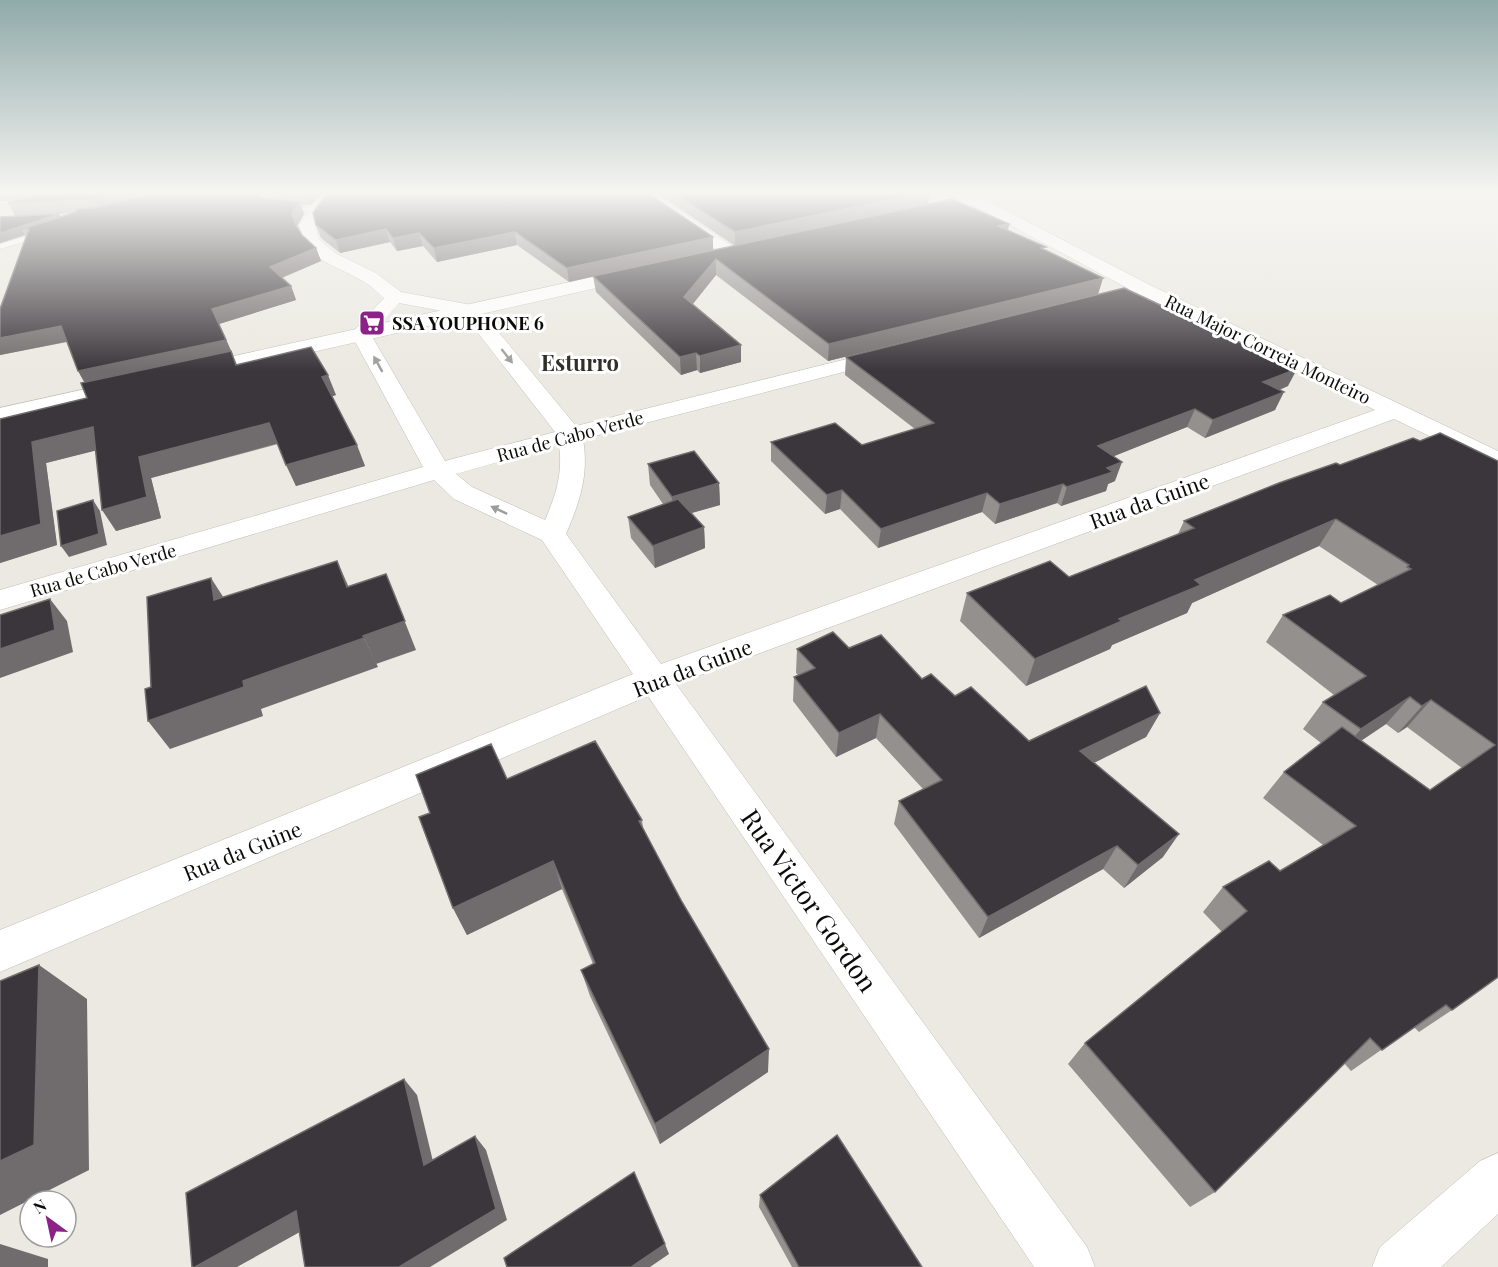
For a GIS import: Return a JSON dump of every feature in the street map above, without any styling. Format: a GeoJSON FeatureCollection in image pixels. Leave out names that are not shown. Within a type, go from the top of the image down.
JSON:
{"type":"FeatureCollection","features":[{"type":"Feature","properties":{"kind":"main road"},"geometry":{"type":"LineString","coordinates":[[711,258],[732,253]]}},
{"type":"Feature","properties":{"kind":"main road"},"geometry":{"type":"LineString","coordinates":[[175,376],[653,270]]}},
{"type":"Feature","properties":{"kind":"main road"},"geometry":{"type":"LineString","coordinates":[[0,415],[151,381]]}},
{"type":"Feature","properties":{"kind":"street"},"geometry":{"type":"LineString","coordinates":[[325,253],[370,277],[395,297],[470,310],[570,435],[575,461],[573,489],[552,534],[464,493],[438,471],[361,334],[395,297]]}},
{"type":"Feature","properties":{"kind":"street","name":"Rua Major Correia Monteiro"},"geometry":{"type":"LineString","coordinates":[[1075,253],[1145,290],[1498,461]]}},
{"type":"Feature","properties":{"kind":"street"},"geometry":{"type":"LineString","coordinates":[[1065,311],[1145,290]]}},
{"type":"Feature","properties":{"kind":"street","name":"Rua de Cabo Verde"},"geometry":{"type":"LineString","coordinates":[[0,600],[438,471],[570,435],[904,351]]}},
{"type":"Feature","properties":{"kind":"street","name":"Rua da Guine"},"geometry":{"type":"LineString","coordinates":[[0,951],[655,679],[1395,411]]}},
{"type":"Feature","properties":{"kind":"street","name":"Rua Victor Gordon"},"geometry":{"type":"LineString","coordinates":[[552,534],[1067,1267]]}},
{"type":"Feature","properties":{"kind":"street"},"geometry":{"type":"LineString","coordinates":[[1400,1267],[1498,1179]]}},
{"type":"Feature","properties":{"kind":"building"},"geometry":{"type":"Polygon","coordinates":[[[20,253],[304,253],[270,267],[291,286],[212,309],[226,340],[78,371],[61,326],[0,338],[0,309],[20,253]]]}},
{"type":"Feature","properties":{"kind":"building"},"geometry":{"type":"Polygon","coordinates":[[[546,253],[637,253],[567,268],[546,253]]]}},
{"type":"Feature","properties":{"kind":"building"},"geometry":{"type":"Polygon","coordinates":[[[700,253],[1052,253],[1103,278],[829,344],[716,259],[684,297],[741,345],[700,356],[696,353],[680,357],[593,276],[700,253]]]}},
{"type":"Feature","properties":{"kind":"building"},"geometry":{"type":"Polygon","coordinates":[[[1124,288],[1297,369],[1263,382],[1284,392],[1213,420],[1195,409],[1098,446],[1122,462],[1107,468],[1113,472],[1067,487],[1063,484],[1000,504],[987,493],[881,529],[842,490],[827,495],[771,442],[835,423],[862,445],[934,423],[846,357],[1124,288]]]}},
{"type":"Feature","properties":{"kind":"building"},"geometry":{"type":"Polygon","coordinates":[[[311,347],[328,375],[322,377],[357,445],[286,465],[269,423],[139,457],[147,497],[102,510],[93,427],[32,442],[41,524],[0,536],[0,419],[87,398],[81,383],[231,351],[236,365],[311,347]]]}},
{"type":"Feature","properties":{"kind":"building"},"geometry":{"type":"Polygon","coordinates":[[[1440,433],[1498,461],[1498,977],[1452,1010],[1446,1005],[1382,1050],[1370,1038],[1215,1192],[1085,1043],[1247,911],[1223,887],[1269,861],[1280,871],[1356,826],[1284,772],[1342,727],[1430,790],[1495,745],[1431,700],[1422,706],[1410,697],[1361,729],[1323,702],[1366,676],[1283,615],[1330,595],[1341,603],[1411,569],[1407,567],[1409,565],[1336,519],[1195,580],[1201,585],[1119,619],[1122,621],[1035,659],[967,593],[1050,561],[1069,577],[1194,528],[1184,521],[1279,483],[1336,463],[1340,465],[1413,438],[1420,441],[1440,433]]]}},
{"type":"Feature","properties":{"kind":"building"},"geometry":{"type":"Polygon","coordinates":[[[694,451],[719,483],[672,497],[648,464],[694,451]]]}},
{"type":"Feature","properties":{"kind":"building"},"geometry":{"type":"Polygon","coordinates":[[[678,499],[704,527],[653,546],[628,517],[678,499]]]}},
{"type":"Feature","properties":{"kind":"building"},"geometry":{"type":"Polygon","coordinates":[[[93,500],[99,534],[61,546],[57,511],[93,500]]]}},
{"type":"Feature","properties":{"kind":"building"},"geometry":{"type":"Polygon","coordinates":[[[337,561],[347,587],[386,574],[405,621],[243,681],[244,687],[148,721],[145,689],[151,687],[147,597],[211,578],[214,600],[337,561]]]}},
{"type":"Feature","properties":{"kind":"building"},"geometry":{"type":"Polygon","coordinates":[[[50,599],[55,630],[0,649],[0,615],[50,599]]]}},
{"type":"Feature","properties":{"kind":"building"},"geometry":{"type":"Polygon","coordinates":[[[833,632],[849,648],[881,635],[922,679],[931,674],[955,696],[971,687],[1029,741],[1146,686],[1160,713],[1080,751],[1179,834],[1138,865],[1117,846],[988,917],[899,801],[942,780],[880,714],[839,733],[794,677],[815,668],[797,649],[833,632]]]}},
{"type":"Feature","properties":{"kind":"building"},"geometry":{"type":"Polygon","coordinates":[[[595,741],[642,820],[639,821],[682,902],[769,1049],[655,1124],[581,970],[595,963],[553,861],[453,908],[419,817],[430,813],[416,775],[491,744],[507,779],[595,741]]]}},
{"type":"Feature","properties":{"kind":"building"},"geometry":{"type":"Polygon","coordinates":[[[39,965],[34,1145],[0,1161],[0,981],[39,965]]]}},
{"type":"Feature","properties":{"kind":"building"},"geometry":{"type":"Polygon","coordinates":[[[404,1079],[424,1165],[475,1136],[496,1209],[399,1267],[305,1267],[296,1211],[192,1267],[186,1193],[404,1079]]]}},
{"type":"Feature","properties":{"kind":"building"},"geometry":{"type":"Polygon","coordinates":[[[837,1135],[922,1267],[799,1267],[760,1195],[837,1135]]]}},
{"type":"Feature","properties":{"kind":"building"},"geometry":{"type":"Polygon","coordinates":[[[634,1172],[665,1244],[631,1267],[507,1267],[504,1258],[634,1172]]]}},
{"type":"Feature","properties":{"kind":"place","name":"SSA YOUPHONE 6"},"geometry":{"type":"Point","coordinates":[372,323]}},
{"type":"Feature","properties":{"kind":"district","name":"Esturro"},"geometry":{"type":"Point","coordinates":[580,362]}}]}
